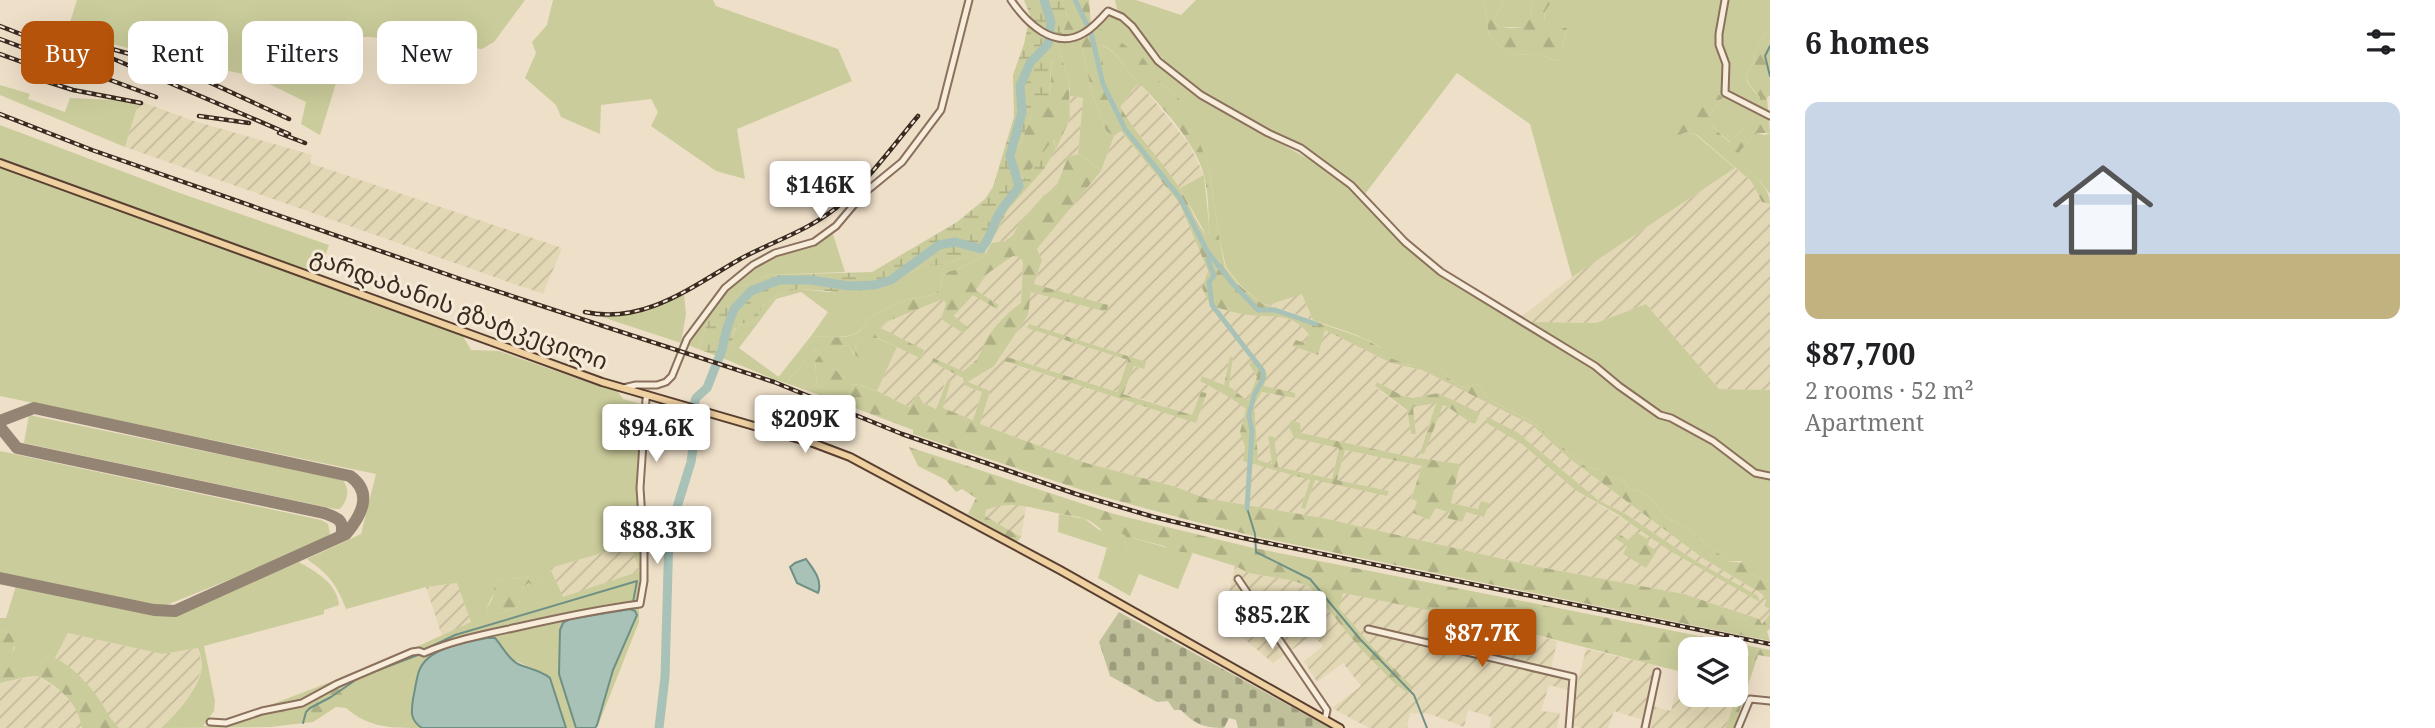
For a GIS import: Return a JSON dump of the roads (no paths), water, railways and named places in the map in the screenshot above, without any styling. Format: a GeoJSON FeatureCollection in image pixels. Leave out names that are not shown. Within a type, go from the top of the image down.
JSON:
{"type":"FeatureCollection","features":[{"type":"Feature","properties":{"kind":"main road","name":"გარდაბანის გზატკეცილი"},"geometry":{"type":"LineString","coordinates":[[0,163],[499,346],[648,396],[813,443],[850,457],[1060,570],[1340,728]]}},
{"type":"Feature","properties":{"kind":"street"},"geometry":{"type":"LineString","coordinates":[[623,388],[666,382],[672,376],[687,339],[725,288],[753,265],[775,253],[814,242],[836,226],[863,194],[902,162],[941,110],[969,0]]}},
{"type":"Feature","properties":{"kind":"street"},"geometry":{"type":"LineString","coordinates":[[1011,0],[1022,17],[1039,31],[1054,37],[1080,36],[1108,11],[1122,17],[1158,61],[1201,95],[1268,133],[1301,148],[1351,185],[1405,242],[1441,272],[1595,366],[1660,415],[1671,418],[1713,441],[1755,473],[1770,477]]}},
{"type":"Feature","properties":{"kind":"street"},"geometry":{"type":"LineString","coordinates":[[1726,0],[1719,34],[1719,45],[1726,64],[1725,93],[1770,116]]}},
{"type":"Feature","properties":{"kind":"street"},"geometry":{"type":"LineString","coordinates":[[210,722],[226,723],[302,702],[412,652],[424,653],[456,641],[599,609],[640,604],[644,580],[640,488],[648,396]]}},
{"type":"Feature","properties":{"kind":"street"},"geometry":{"type":"LineString","coordinates":[[1238,579],[1327,710],[1325,719]]}},
{"type":"Feature","properties":{"kind":"street"},"geometry":{"type":"LineString","coordinates":[[1368,629],[1573,677],[1569,728]]}},
{"type":"Feature","properties":{"kind":"street"},"geometry":{"type":"LineString","coordinates":[[1645,728],[1657,672]]}},
{"type":"Feature","properties":{"kind":"street"},"geometry":{"type":"LineString","coordinates":[[1738,728],[1750,699],[1770,701]]}},
{"type":"Feature","properties":{"kind":"waterway"},"geometry":{"type":"LineString","coordinates":[[659,728],[665,677],[669,533],[691,462],[695,434],[691,416],[696,398],[707,388],[734,309],[751,291],[779,280],[811,280],[849,286],[874,285],[891,280],[939,245],[955,242],[981,249],[999,214],[1019,186],[1010,156],[1022,112],[1020,86],[1030,63],[1048,44],[1051,22],[1044,0]]}},
{"type":"Feature","properties":{"kind":"waterway"},"geometry":{"type":"LineString","coordinates":[[1075,0],[1089,29]]}},
{"type":"Feature","properties":{"kind":"waterway"},"geometry":{"type":"LineString","coordinates":[[1091,33],[1103,84],[1125,129],[1180,198],[1207,251],[1258,310],[1275,310],[1316,324]]}},
{"type":"Feature","properties":{"kind":"waterway"},"geometry":{"type":"LineString","coordinates":[[1770,46],[1765,56],[1770,76]]}},
{"type":"Feature","properties":{"kind":"waterway"},"geometry":{"type":"LineString","coordinates":[[1210,254],[1208,260],[1214,276],[1209,282],[1212,305],[1263,371],[1263,379],[1254,395],[1249,416],[1252,431],[1247,508]]}},
{"type":"Feature","properties":{"kind":"waterway"},"geometry":{"type":"LineString","coordinates":[[1247,508],[1255,534],[1256,552],[1310,579],[1360,639],[1414,695],[1427,728]]}},
{"type":"Feature","properties":{"kind":"waterway"},"geometry":{"type":"LineString","coordinates":[[424,650],[455,635],[637,581],[633,602]]}},
{"type":"Feature","properties":{"kind":"waterway"},"geometry":{"type":"LineString","coordinates":[[365,675],[418,655]]}},
{"type":"Feature","properties":{"kind":"waterway"},"geometry":{"type":"LineString","coordinates":[[303,723],[310,708],[360,677]]}},
{"type":"Feature","properties":{"kind":"railway"},"geometry":{"type":"LineString","coordinates":[[0,26],[21,34]]}},
{"type":"Feature","properties":{"kind":"railway"},"geometry":{"type":"LineString","coordinates":[[0,39],[156,97]]}},
{"type":"Feature","properties":{"kind":"railway"},"geometry":{"type":"LineString","coordinates":[[114,50],[174,66],[289,119]]}},
{"type":"Feature","properties":{"kind":"railway"},"geometry":{"type":"LineString","coordinates":[[0,54],[21,62]]}},
{"type":"Feature","properties":{"kind":"railway"},"geometry":{"type":"LineString","coordinates":[[114,59],[289,134]]}},
{"type":"Feature","properties":{"kind":"railway"},"geometry":{"type":"LineString","coordinates":[[54,84],[141,103]]}},
{"type":"Feature","properties":{"kind":"railway"},"geometry":{"type":"LineString","coordinates":[[0,114],[92,150],[463,280],[774,382],[902,434],[1076,494],[1154,517],[1243,538],[1770,644]]}},
{"type":"Feature","properties":{"kind":"railway"},"geometry":{"type":"LineString","coordinates":[[199,116],[249,123]]}},
{"type":"Feature","properties":{"kind":"railway"},"geometry":{"type":"LineString","coordinates":[[585,312],[607,315],[648,308],[814,223],[836,208],[858,187],[918,116]]}},
{"type":"Feature","properties":{"kind":"railway"},"geometry":{"type":"LineString","coordinates":[[279,133],[305,143]]}}]}
